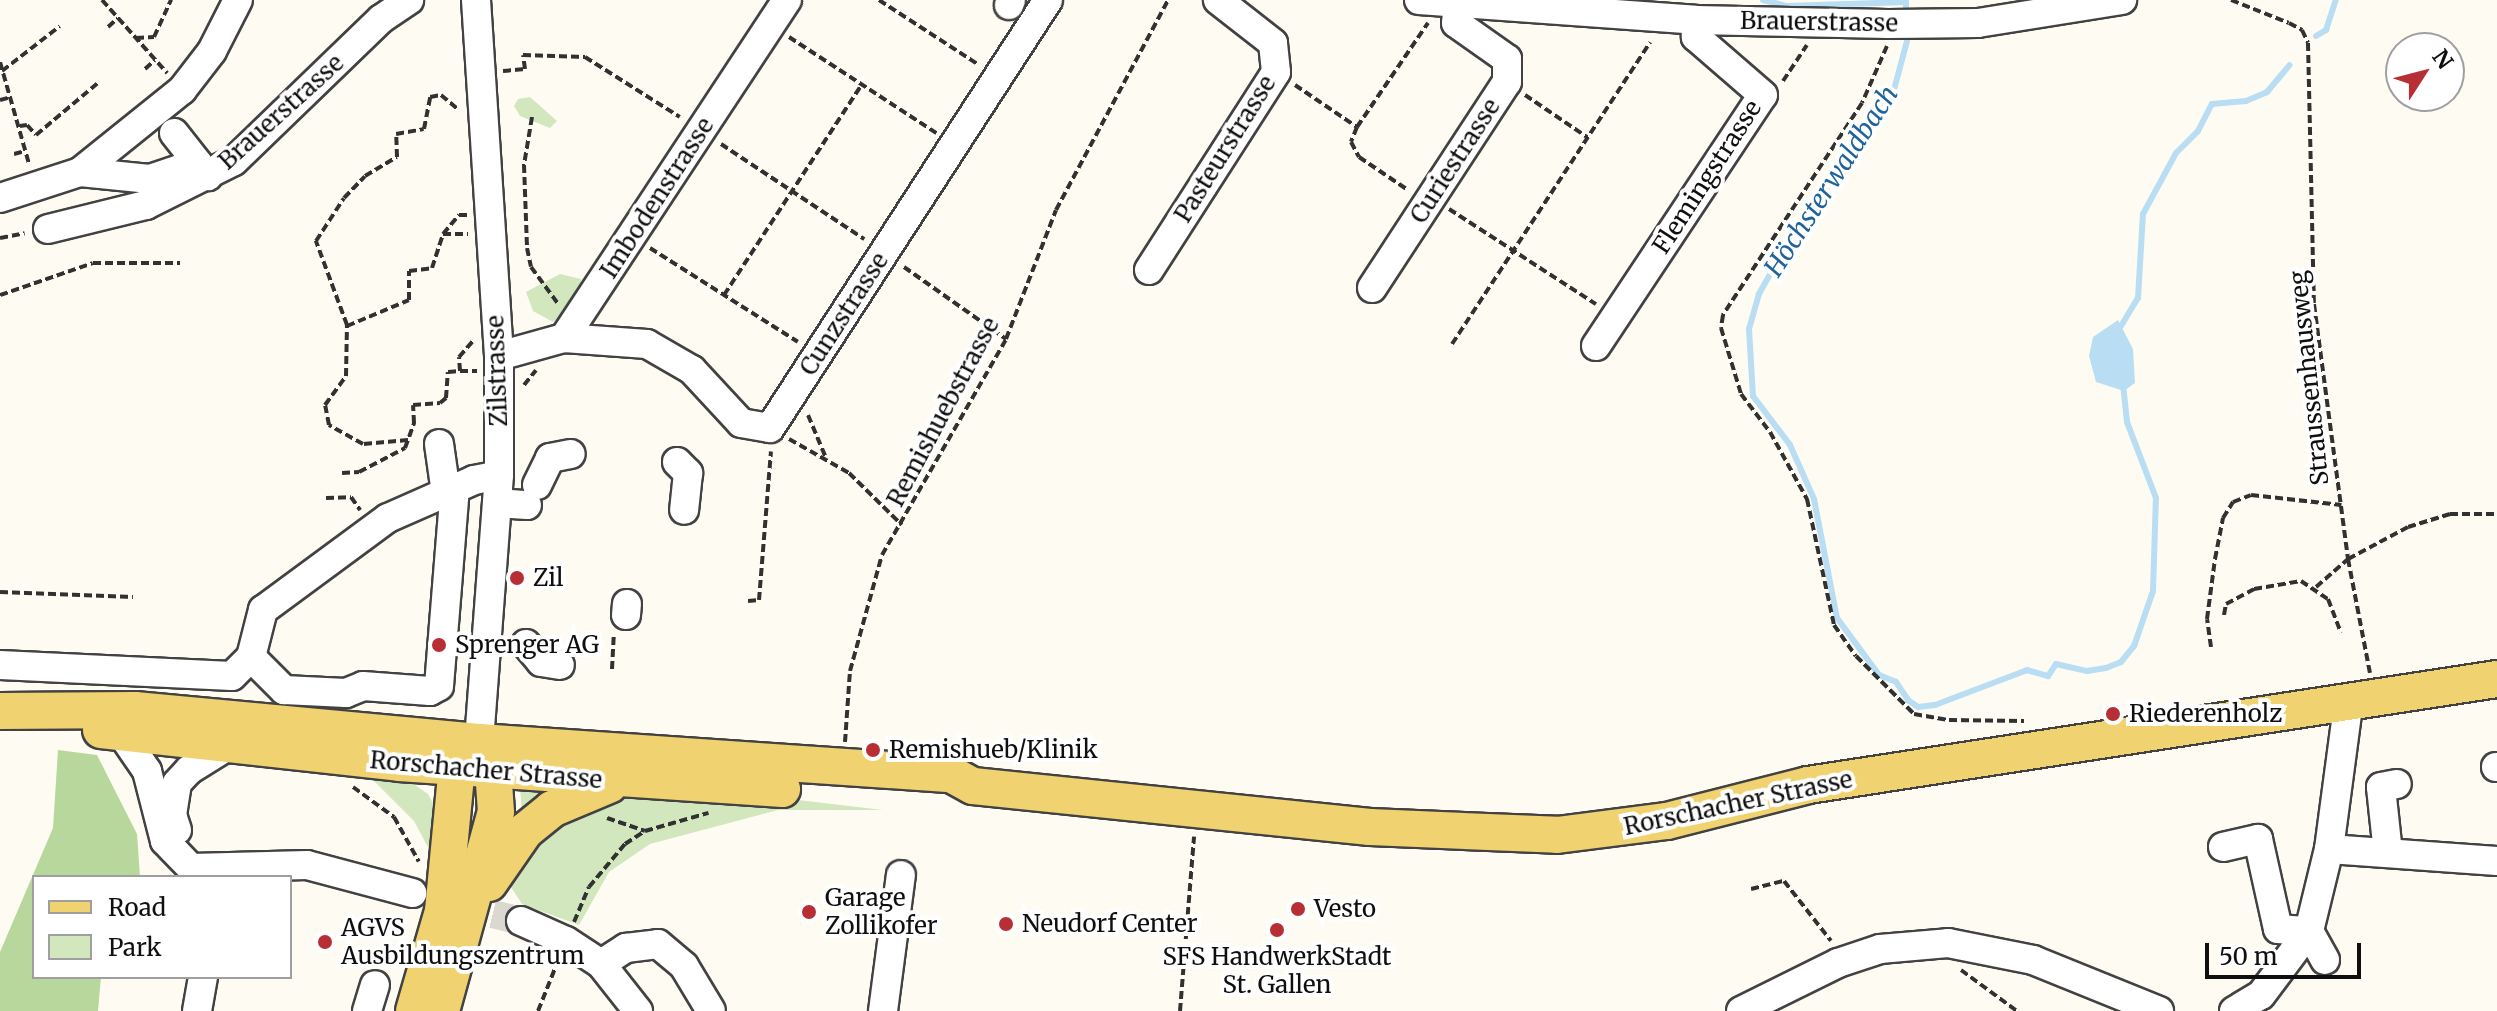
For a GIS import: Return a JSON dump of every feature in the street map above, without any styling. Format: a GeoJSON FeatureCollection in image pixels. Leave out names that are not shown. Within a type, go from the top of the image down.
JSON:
{"type":"FeatureCollection","features":[{"type":"Feature","properties":{"kind":"main road","name":"Rorschacher Strasse"},"geometry":{"type":"LineString","coordinates":[[0,712],[226,747],[477,759],[951,774],[973,786],[1421,831],[1557,835],[1667,821],[1808,785],[2362,704],[2497,679]]}},
{"type":"Feature","properties":{"kind":"main road","name":"Rorschacher Strasse"},"geometry":{"type":"LineString","coordinates":[[0,712],[135,710],[626,781],[953,797],[973,786]]}},
{"type":"Feature","properties":{"kind":"main road"},"geometry":{"type":"LineString","coordinates":[[441,1011],[470,916],[496,812],[477,759]]}},
{"type":"Feature","properties":{"kind":"main road"},"geometry":{"type":"LineString","coordinates":[[414,1011],[443,911],[477,759]]}},
{"type":"Feature","properties":{"kind":"main road"},"geometry":{"type":"LineString","coordinates":[[470,916],[525,831],[591,789],[626,781]]}},
{"type":"Feature","properties":{"kind":"street"},"geometry":{"type":"LineString","coordinates":[[0,198],[80,172],[182,90],[212,51],[238,0]]}},
{"type":"Feature","properties":{"kind":"street","name":"Brauerstrasse"},"geometry":{"type":"LineString","coordinates":[[48,229],[146,205],[203,170],[234,161],[381,19],[409,0]]}},
{"type":"Feature","properties":{"kind":"street","name":"Zilstrasse"},"geometry":{"type":"LineString","coordinates":[[476,0],[498,489],[477,759]]}},
{"type":"Feature","properties":{"kind":"street","name":"Imbodenstrasse"},"geometry":{"type":"LineString","coordinates":[[568,333],[787,0]]}},
{"type":"Feature","properties":{"kind":"street","name":"Cunzstrasse"},"geometry":{"type":"LineString","coordinates":[[770,428],[1048,0]]}},
{"type":"Feature","properties":{"kind":"street","name":"Pasteurstrasse"},"geometry":{"type":"LineString","coordinates":[[1149,270],[1276,72],[1273,43],[1218,0]]}},
{"type":"Feature","properties":{"kind":"street","name":"Brauerstrasse"},"geometry":{"type":"LineString","coordinates":[[1437,6],[1598,6],[1695,20],[1888,24],[1979,12],[2122,0]]}},
{"type":"Feature","properties":{"kind":"street","name":"Curiestrasse"},"geometry":{"type":"LineString","coordinates":[[1372,288],[1507,82],[1507,59],[1437,6]]}},
{"type":"Feature","properties":{"kind":"street","name":"Flemingstrasse"},"geometry":{"type":"LineString","coordinates":[[1596,346],[1763,95],[1696,37],[1695,20]]}},
{"type":"Feature","properties":{"kind":"street"},"geometry":{"type":"LineString","coordinates":[[80,172],[150,179],[203,170],[174,133]]}},
{"type":"Feature","properties":{"kind":"street"},"geometry":{"type":"LineString","coordinates":[[490,347],[568,333],[647,344],[669,352],[741,423],[770,428]]}},
{"type":"Feature","properties":{"kind":"street"},"geometry":{"type":"LineString","coordinates":[[251,657],[284,690],[346,693],[363,686],[430,691],[439,686],[450,490],[439,444]]}},
{"type":"Feature","properties":{"kind":"street"},"geometry":{"type":"LineString","coordinates":[[0,665],[232,676],[251,657],[263,610],[388,518],[450,490],[498,489],[532,495],[550,458],[571,454]]}},
{"type":"Feature","properties":{"kind":"street"},"geometry":{"type":"LineString","coordinates":[[677,462],[688,473],[684,510]]}},
{"type":"Feature","properties":{"kind":"street"},"geometry":{"type":"LineString","coordinates":[[526,644],[541,662],[560,665]]}},
{"type":"Feature","properties":{"kind":"street"},"geometry":{"type":"LineString","coordinates":[[2234,1011],[2261,995],[2309,931],[2362,704]]}},
{"type":"Feature","properties":{"kind":"street"},"geometry":{"type":"LineString","coordinates":[[121,733],[147,771],[165,841],[191,868],[216,873],[307,865],[417,883]]}},
{"type":"Feature","properties":{"kind":"street"},"geometry":{"type":"LineString","coordinates":[[216,873],[178,834],[173,799],[189,770],[226,747]]}},
{"type":"Feature","properties":{"kind":"street"},"geometry":{"type":"LineString","coordinates":[[2388,853],[2381,787],[2397,784]]}},
{"type":"Feature","properties":{"kind":"street"},"geometry":{"type":"LineString","coordinates":[[2223,847],[2258,839],[2278,929],[2309,931]]}},
{"type":"Feature","properties":{"kind":"street"},"geometry":{"type":"LineString","coordinates":[[2329,849],[2497,861]]}},
{"type":"Feature","properties":{"kind":"street"},"geometry":{"type":"LineString","coordinates":[[883,1011],[890,977],[901,875]]}},
{"type":"Feature","properties":{"kind":"street"},"geometry":{"type":"LineString","coordinates":[[521,921],[566,941],[601,964],[638,1011]]}},
{"type":"Feature","properties":{"kind":"street"},"geometry":{"type":"LineString","coordinates":[[2309,931],[2325,960]]}},
{"type":"Feature","properties":{"kind":"street"},"geometry":{"type":"LineString","coordinates":[[1741,1011],[1810,973],[1910,939],[2034,951],[2159,1011]]}},
{"type":"Feature","properties":{"kind":"street"},"geometry":{"type":"LineString","coordinates":[[601,964],[626,948],[658,944],[684,966],[711,1011]]}},
{"type":"Feature","properties":{"kind":"street"},"geometry":{"type":"LineString","coordinates":[[866,1011],[890,977]]}},
{"type":"Feature","properties":{"kind":"street"},"geometry":{"type":"LineString","coordinates":[[197,1011],[203,979]]}},
{"type":"Feature","properties":{"kind":"path"},"geometry":{"type":"LineString","coordinates":[[102,0],[182,90]]}},
{"type":"Feature","properties":{"kind":"path"},"geometry":{"type":"LineString","coordinates":[[136,38],[154,37],[171,0]]}},
{"type":"Feature","properties":{"kind":"path"},"geometry":{"type":"LineString","coordinates":[[879,0],[997,79]]}},
{"type":"Feature","properties":{"kind":"path","name":"Remishuebstrasse"},"geometry":{"type":"LineString","coordinates":[[843,769],[850,671],[870,585],[1006,339],[1056,210],[1168,0]]}},
{"type":"Feature","properties":{"kind":"path","name":"Straussenhausweg"},"geometry":{"type":"LineString","coordinates":[[2231,0],[2302,30],[2308,43],[2314,304],[2348,559],[2362,704]]}},
{"type":"Feature","properties":{"kind":"path"},"geometry":{"type":"LineString","coordinates":[[1437,6],[1357,127],[1351,142],[1359,157],[1616,317]]}},
{"type":"Feature","properties":{"kind":"path"},"geometry":{"type":"LineString","coordinates":[[108,27],[118,18]]}},
{"type":"Feature","properties":{"kind":"path"},"geometry":{"type":"LineString","coordinates":[[1763,95],[1774,96],[1821,23]]}},
{"type":"Feature","properties":{"kind":"path"},"geometry":{"type":"LineString","coordinates":[[1888,24],[1886,51],[1862,103],[1723,315],[1721,328],[1741,394],[1770,432],[1807,499],[1834,625],[1856,656],[1914,714],[1949,720],[2039,722]]}},
{"type":"Feature","properties":{"kind":"path"},"geometry":{"type":"LineString","coordinates":[[771,25],[953,143]]}},
{"type":"Feature","properties":{"kind":"path"},"geometry":{"type":"LineString","coordinates":[[2,71],[60,26]]}},
{"type":"Feature","properties":{"kind":"path"},"geometry":{"type":"LineString","coordinates":[[1452,344],[1658,30]]}},
{"type":"Feature","properties":{"kind":"path"},"geometry":{"type":"LineString","coordinates":[[499,71],[525,69],[523,55],[585,57],[794,188],[1006,339]]}},
{"type":"Feature","properties":{"kind":"path"},"geometry":{"type":"LineString","coordinates":[[145,69],[155,60]]}},
{"type":"Feature","properties":{"kind":"path"},"geometry":{"type":"LineString","coordinates":[[0,62],[20,126],[34,189]]}},
{"type":"Feature","properties":{"kind":"path"},"geometry":{"type":"LineString","coordinates":[[1276,72],[1357,127]]}},
{"type":"Feature","properties":{"kind":"path"},"geometry":{"type":"LineString","coordinates":[[20,126],[27,125],[36,135],[99,82]]}},
{"type":"Feature","properties":{"kind":"path"},"geometry":{"type":"LineString","coordinates":[[1507,82],[1588,138]]}},
{"type":"Feature","properties":{"kind":"path"},"geometry":{"type":"LineString","coordinates":[[724,295],[861,86]]}},
{"type":"Feature","properties":{"kind":"path"},"geometry":{"type":"LineString","coordinates":[[408,440],[363,444],[329,425],[325,405],[346,376],[347,326],[316,253],[316,241],[328,218],[365,176],[397,157],[396,134],[424,129],[430,97],[441,95],[454,110],[465,110]]}},
{"type":"Feature","properties":{"kind":"path"},"geometry":{"type":"LineString","coordinates":[[0,100],[11,97]]}},
{"type":"Feature","properties":{"kind":"path"},"geometry":{"type":"LineString","coordinates":[[532,117],[524,165],[527,248],[531,267],[568,333]]}},
{"type":"Feature","properties":{"kind":"path"},"geometry":{"type":"LineString","coordinates":[[14,154],[25,151]]}},
{"type":"Feature","properties":{"kind":"path"},"geometry":{"type":"LineString","coordinates":[[347,326],[409,300],[409,271],[432,268],[443,234],[459,215],[472,215]]}},
{"type":"Feature","properties":{"kind":"path"},"geometry":{"type":"LineString","coordinates":[[443,234],[473,234]]}},
{"type":"Feature","properties":{"kind":"path"},"geometry":{"type":"LineString","coordinates":[[632,237],[817,354]]}},
{"type":"Feature","properties":{"kind":"path"},"geometry":{"type":"LineString","coordinates":[[0,295],[93,263],[180,263]]}},
{"type":"Feature","properties":{"kind":"path"},"geometry":{"type":"LineString","coordinates":[[460,371],[459,357],[470,341],[490,347]]}},
{"type":"Feature","properties":{"kind":"path"},"geometry":{"type":"LineString","coordinates":[[342,473],[359,472],[393,454],[408,440],[413,405],[440,403],[450,389],[448,372],[475,371]]}},
{"type":"Feature","properties":{"kind":"path"},"geometry":{"type":"LineString","coordinates":[[796,387],[826,458]]}},
{"type":"Feature","properties":{"kind":"path"},"geometry":{"type":"LineString","coordinates":[[748,601],[759,600],[770,428],[849,473],[902,526]]}},
{"type":"Feature","properties":{"kind":"path"},"geometry":{"type":"LineString","coordinates":[[2211,647],[2207,619],[2215,559],[2223,518],[2233,502],[2251,495],[2341,505]]}},
{"type":"Feature","properties":{"kind":"path"},"geometry":{"type":"LineString","coordinates":[[326,498],[351,497],[357,505]]}},
{"type":"Feature","properties":{"kind":"path"},"geometry":{"type":"LineString","coordinates":[[2316,587],[2348,559],[2430,519],[2473,511],[2497,514]]}},
{"type":"Feature","properties":{"kind":"path"},"geometry":{"type":"LineString","coordinates":[[2224,615],[2226,604],[2267,584],[2301,581],[2316,587],[2328,599],[2341,633]]}},
{"type":"Feature","properties":{"kind":"path"},"geometry":{"type":"LineString","coordinates":[[0,592],[133,597]]}},
{"type":"Feature","properties":{"kind":"path"},"geometry":{"type":"LineString","coordinates":[[612,669],[613,646]]}},
{"type":"Feature","properties":{"kind":"path"},"geometry":{"type":"LineString","coordinates":[[349,785],[394,817],[415,847],[417,883]]}},
{"type":"Feature","properties":{"kind":"path"},"geometry":{"type":"LineString","coordinates":[[570,931],[589,887],[625,844],[645,831],[716,811]]}},
{"type":"Feature","properties":{"kind":"path"},"geometry":{"type":"LineString","coordinates":[[1180,1011],[1195,827]]}},
{"type":"Feature","properties":{"kind":"path"},"geometry":{"type":"LineString","coordinates":[[1751,889],[1784,881],[1840,952]]}},
{"type":"Feature","properties":{"kind":"path"},"geometry":{"type":"LineString","coordinates":[[1948,943],[1958,967],[2017,1011]]}},
{"type":"Feature","properties":{"kind":"path"},"geometry":{"type":"LineString","coordinates":[[538,1011],[561,954]]}},
{"type":"Feature","properties":{"kind":"green space"},"geometry":{"type":"Polygon","coordinates":[[[530,97],[557,121],[550,128],[520,116],[514,106],[518,99],[530,97]]]}},
{"type":"Feature","properties":{"kind":"green space"},"geometry":{"type":"Polygon","coordinates":[[[560,274],[581,279],[581,300],[553,322],[533,311],[526,292],[560,274]]]}},
{"type":"Feature","properties":{"kind":"green space"},"geometry":{"type":"Polygon","coordinates":[[[58,750],[97,755],[137,834],[140,875],[33,875],[53,828],[58,750]]]}},
{"type":"Feature","properties":{"kind":"green space"},"geometry":{"type":"Polygon","coordinates":[[[371,778],[412,783],[428,794],[436,809],[431,853],[414,821],[371,778]]]}},
{"type":"Feature","properties":{"kind":"green space"},"geometry":{"type":"Polygon","coordinates":[[[538,783],[543,805],[522,813],[520,788],[538,783]]]}},
{"type":"Feature","properties":{"kind":"green space"},"geometry":{"type":"Polygon","coordinates":[[[648,794],[746,794],[883,810],[778,810],[650,844],[609,872],[579,925],[522,904],[505,878],[545,824],[594,800],[648,794]]]}},
{"type":"Feature","properties":{"kind":"green space"},"geometry":{"type":"Polygon","coordinates":[[[32,877],[32,979],[101,979],[98,1011],[0,1011],[0,952],[32,877]]]}},
{"type":"Feature","properties":{"kind":"water"},"geometry":{"type":"Polygon","coordinates":[[[2118,320],[2133,349],[2135,383],[2124,391],[2096,382],[2089,356],[2093,337],[2118,320]]]}},
{"type":"Feature","properties":{"kind":"waterway","name":"Höchsterwaldbach"},"geometry":{"type":"LineString","coordinates":[[1763,0],[1787,6],[1906,2],[1906,8]]}},
{"type":"Feature","properties":{"kind":"waterway"},"geometry":{"type":"LineString","coordinates":[[2316,36],[2326,30],[2336,0]]}},
{"type":"Feature","properties":{"kind":"waterway","name":"Höchsterwaldbach"},"geometry":{"type":"LineString","coordinates":[[1907,41],[1894,90],[1860,129],[1826,189],[1807,209],[1759,294],[1749,329],[1753,396],[1790,445],[1814,499],[1837,618],[1879,675],[1896,682],[1908,700],[1918,707],[1935,705],[2027,670],[2048,676],[2056,664],[2087,671],[2106,668],[2121,662],[2134,646],[2153,591],[2156,498],[2127,422],[2124,391]]}},
{"type":"Feature","properties":{"kind":"waterway"},"geometry":{"type":"LineString","coordinates":[[2121,326],[2138,298],[2143,214],[2176,153],[2198,131],[2212,104],[2246,101],[2267,92],[2290,65]]}},
{"type":"Feature","properties":{"kind":"tunnel"},"geometry":{"type":"LineString","coordinates":[[452,904],[521,921]]}},
{"type":"Feature","properties":{"kind":"place","name":"Zil"},"geometry":{"type":"Point","coordinates":[517,578]}},
{"type":"Feature","properties":{"kind":"place","name":"Sprenger AG"},"geometry":{"type":"Point","coordinates":[439,645]}},
{"type":"Feature","properties":{"kind":"place","name":"Riederenholz"},"geometry":{"type":"Point","coordinates":[2113,714]}},
{"type":"Feature","properties":{"kind":"place","name":"Remishueb/Klinik"},"geometry":{"type":"Point","coordinates":[873,750]}},
{"type":"Feature","properties":{"kind":"place","name":"Vesto"},"geometry":{"type":"Point","coordinates":[1298,909]}},
{"type":"Feature","properties":{"kind":"place","name":"Garage Zollikofer"},"geometry":{"type":"Point","coordinates":[809,912]}},
{"type":"Feature","properties":{"kind":"place","name":"Neudorf Center"},"geometry":{"type":"Point","coordinates":[1006,924]}},
{"type":"Feature","properties":{"kind":"place","name":"SFS HandwerkStadt St. Gallen"},"geometry":{"type":"Point","coordinates":[1277,930]}},
{"type":"Feature","properties":{"kind":"place","name":"AGVS Ausbildungszentrum"},"geometry":{"type":"Point","coordinates":[325,942]}}]}
